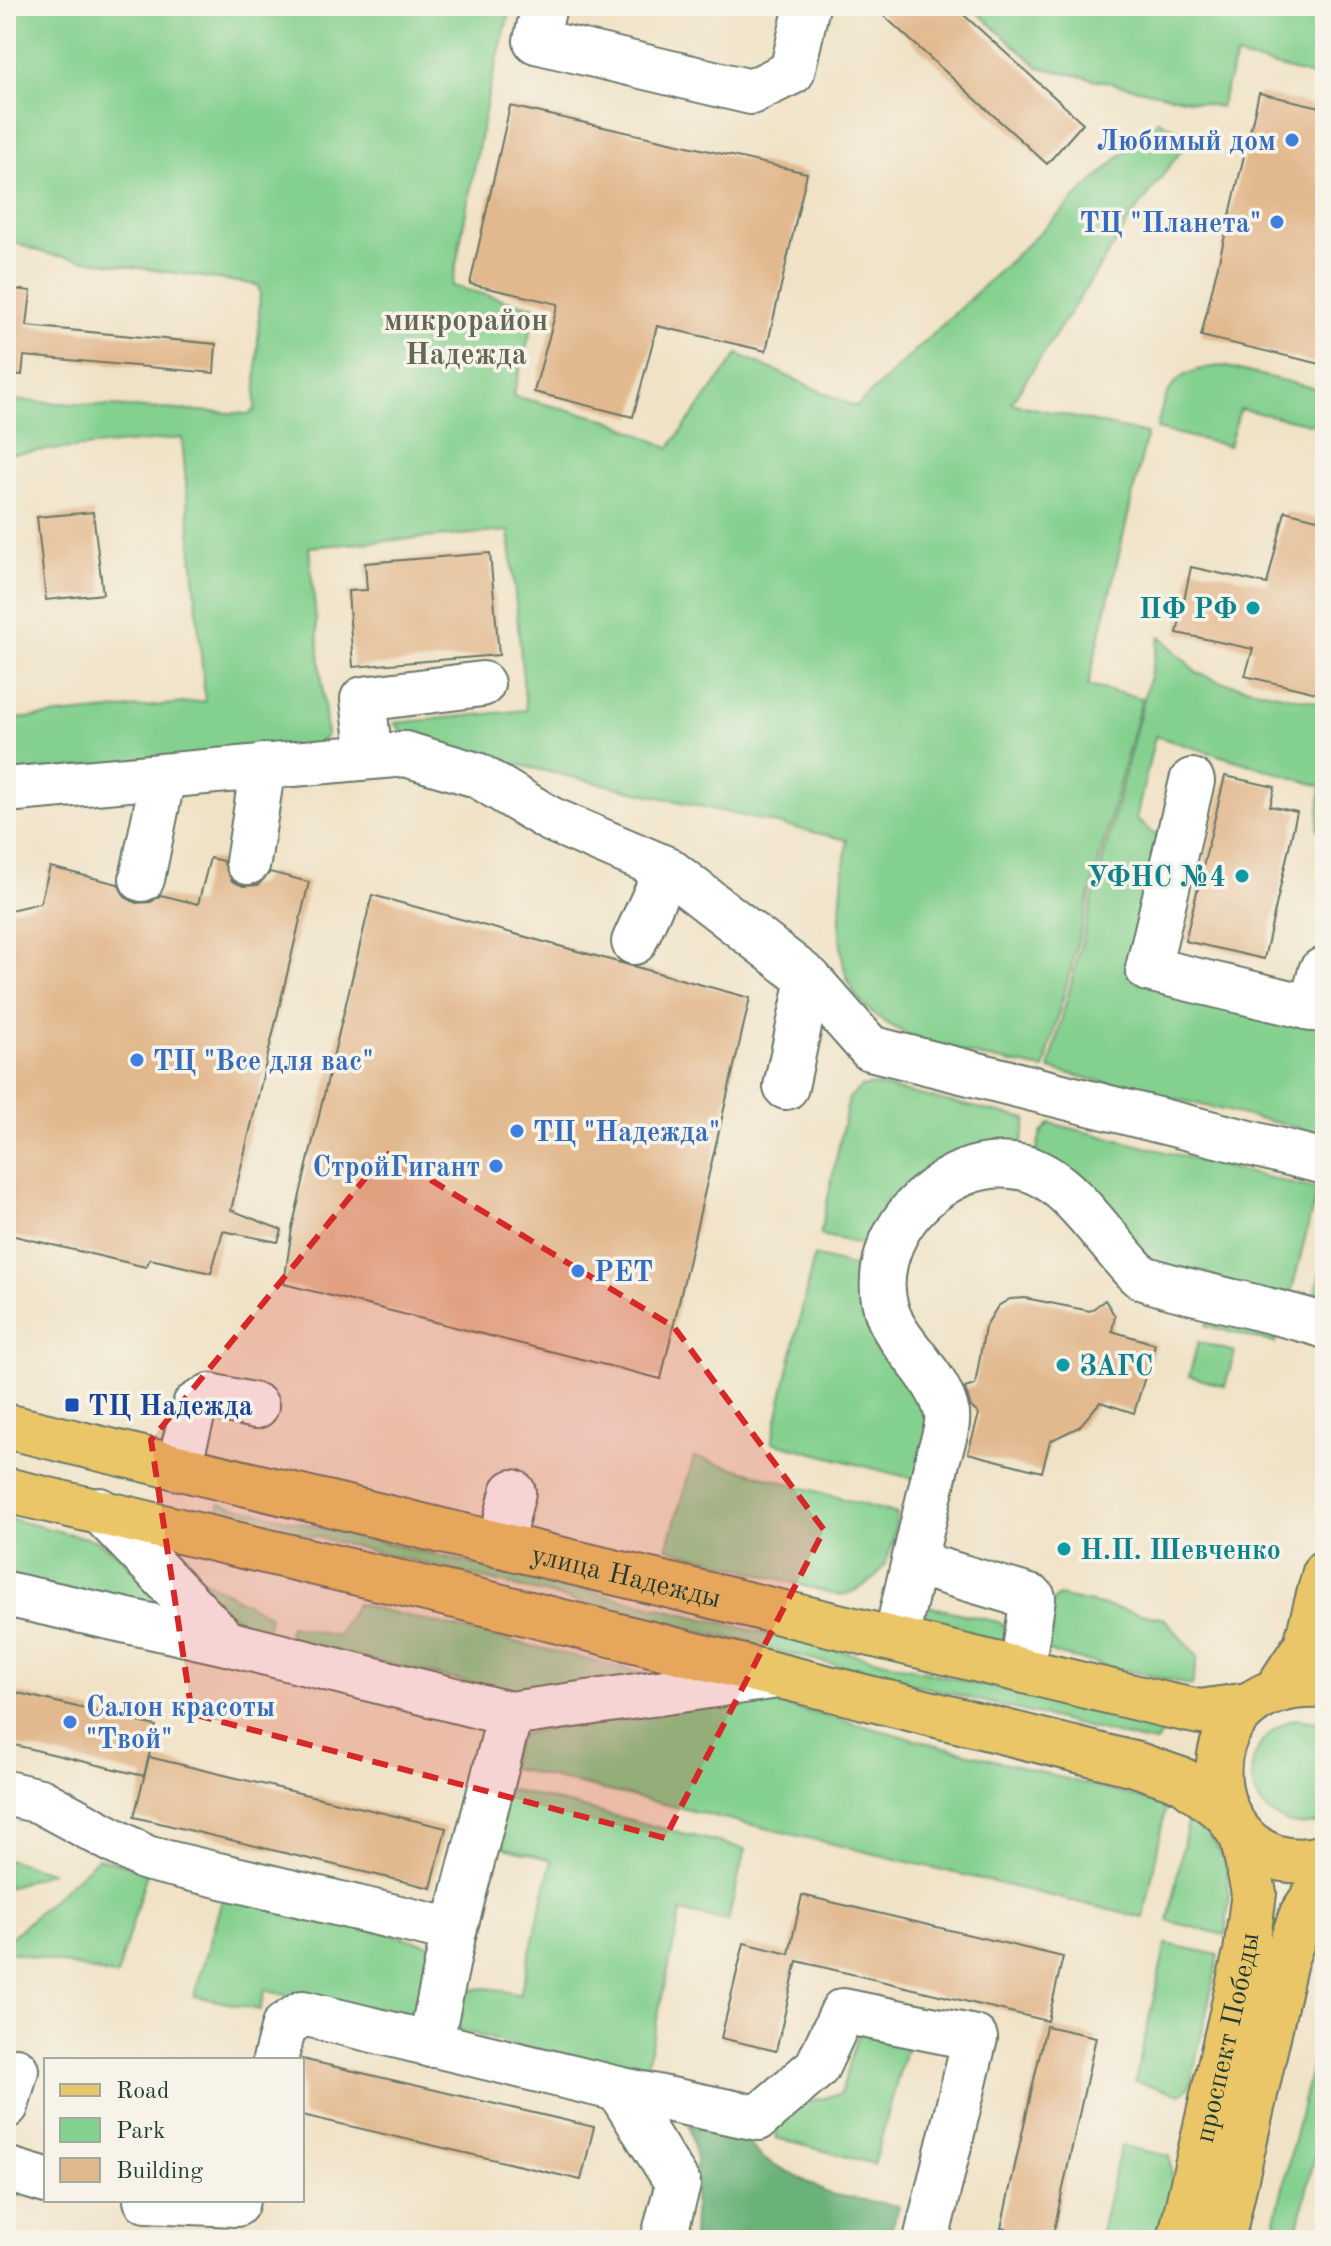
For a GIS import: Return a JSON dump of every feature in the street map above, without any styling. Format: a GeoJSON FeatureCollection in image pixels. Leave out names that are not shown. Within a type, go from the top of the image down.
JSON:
{"type":"FeatureCollection","features":[{"type":"Feature","properties":{"kind":"main road","name":"улица Надежды"},"geometry":{"type":"LineString","coordinates":[[6,1426],[1200,1712],[1262,1697]]}},
{"type":"Feature","properties":{"kind":"main road"},"geometry":{"type":"LineString","coordinates":[[6,1490],[782,1675],[1138,1765],[1184,1781],[1267,1853],[1282,1859],[1311,1861],[1325,1857]]}},
{"type":"Feature","properties":{"kind":"main road","name":"проспект Победы"},"geometry":{"type":"LineString","coordinates":[[1215,2239],[1254,1893],[1234,1824],[1217,1783],[1217,1765],[1225,1736],[1306,1645],[1325,1572]]}},
{"type":"Feature","properties":{"kind":"main road"},"geometry":{"type":"LineString","coordinates":[[1262,1697],[1325,1686]]}},
{"type":"Feature","properties":{"kind":"main road","name":"проспект Победы"},"geometry":{"type":"LineString","coordinates":[[1215,2239],[1285,1961],[1302,1914],[1325,1880]]}},
{"type":"Feature","properties":{"kind":"street"},"geometry":{"type":"LineString","coordinates":[[544,6],[536,41],[751,92],[792,72],[807,6]]}},
{"type":"Feature","properties":{"kind":"street"},"geometry":{"type":"LineString","coordinates":[[370,757],[363,699],[482,684]]}},
{"type":"Feature","properties":{"kind":"street"},"geometry":{"type":"LineString","coordinates":[[6,790],[405,754],[477,775],[550,819],[667,869],[809,979],[855,1035],[870,1048],[1325,1162]]}},
{"type":"Feature","properties":{"kind":"street"},"geometry":{"type":"LineString","coordinates":[[248,862],[263,766]]}},
{"type":"Feature","properties":{"kind":"street"},"geometry":{"type":"LineString","coordinates":[[142,879],[163,776]]}},
{"type":"Feature","properties":{"kind":"street"},"geometry":{"type":"LineString","coordinates":[[1192,781],[1148,969],[1319,997]]}},
{"type":"Feature","properties":{"kind":"street"},"geometry":{"type":"LineString","coordinates":[[634,942],[667,869]]}},
{"type":"Feature","properties":{"kind":"street"},"geometry":{"type":"LineString","coordinates":[[786,1087],[809,979]]}},
{"type":"Feature","properties":{"kind":"street"},"geometry":{"type":"LineString","coordinates":[[896,1639],[948,1415],[929,1376],[897,1334],[884,1303],[883,1260],[912,1208],[951,1176],[978,1167],[1025,1168],[1043,1176],[1093,1219],[1141,1278],[1299,1315],[1325,1326]]}},
{"type":"Feature","properties":{"kind":"street"},"geometry":{"type":"LineString","coordinates":[[178,1468],[195,1405],[210,1396],[256,1406]]}},
{"type":"Feature","properties":{"kind":"street"},"geometry":{"type":"LineString","coordinates":[[500,1545],[513,1492]]}},
{"type":"Feature","properties":{"kind":"street"},"geometry":{"type":"LineString","coordinates":[[99,1510],[227,1643]]}},
{"type":"Feature","properties":{"kind":"street"},"geometry":{"type":"LineString","coordinates":[[915,1563],[1033,1598],[1022,1669]]}},
{"type":"Feature","properties":{"kind":"street"},"geometry":{"type":"LineString","coordinates":[[6,1594],[227,1643],[510,1714],[782,1675]]}},
{"type":"Feature","properties":{"kind":"street"},"geometry":{"type":"LineString","coordinates":[[430,2045],[454,1931],[510,1714]]}},
{"type":"Feature","properties":{"kind":"street"},"geometry":{"type":"LineString","coordinates":[[6,1793],[40,1801],[146,1858],[454,1931]]}},
{"type":"Feature","properties":{"kind":"street"},"geometry":{"type":"LineString","coordinates":[[276,2058],[284,2026],[303,2013],[618,2089],[758,2118],[817,2067],[843,2011],[975,2038],[926,2240]]}},
{"type":"Feature","properties":{"kind":"street"},"geometry":{"type":"LineString","coordinates":[[618,2089],[678,2184],[663,2240]]}},
{"type":"Feature","properties":{"kind":"street"},"geometry":{"type":"LineString","coordinates":[[6,2169],[44,2180]]}},
{"type":"Feature","properties":{"kind":"street"},"geometry":{"type":"LineString","coordinates":[[163,2202],[239,2211]]}},
{"type":"Feature","properties":{"kind":"highlighted area"},"geometry":{"type":"Polygon","coordinates":[[[386,1153],[674,1327],[824,1530],[665,1838],[192,1714],[151,1440],[386,1153]]]}},
{"type":"Feature","properties":{"kind":"green space"},"geometry":{"type":"Polygon","coordinates":[[[6,6],[511,6],[488,96],[452,286],[537,308],[513,396],[609,420],[669,448],[738,354],[856,407],[1158,120],[1191,137],[1132,217],[1011,403],[1147,434],[1088,686],[1142,698],[1044,1069],[926,1042],[897,1029],[873,1013],[854,993],[844,967],[840,936],[847,840],[410,740],[395,723],[526,710],[509,531],[309,547],[327,735],[317,745],[6,774],[6,720],[205,701],[182,438],[6,454],[6,400],[248,414],[255,410],[260,292],[258,285],[51,255],[6,240],[6,6]]]}},
{"type":"Feature","properties":{"kind":"green space"},"geometry":{"type":"Polygon","coordinates":[[[970,6],[1325,6],[1325,79],[1236,56],[1220,107],[1039,67],[970,6]]]}},
{"type":"Feature","properties":{"kind":"green space"},"geometry":{"type":"Polygon","coordinates":[[[1223,366],[1325,391],[1325,427],[1240,409],[1229,446],[1157,429],[1164,401],[1176,382],[1194,371],[1223,366]]]}},
{"type":"Feature","properties":{"kind":"green space"},"geometry":{"type":"Polygon","coordinates":[[[1160,636],[1197,673],[1221,682],[1325,704],[1325,831],[1318,830],[1321,786],[1155,736],[1136,819],[1164,842],[1132,978],[1325,1023],[1325,1134],[1049,1069],[1160,636]]]}},
{"type":"Feature","properties":{"kind":"green space"},"geometry":{"type":"Polygon","coordinates":[[[874,1085],[1027,1119],[1017,1162],[874,1247],[820,1235],[849,1098],[861,1087],[874,1085]]]}},
{"type":"Feature","properties":{"kind":"green space"},"geometry":{"type":"Polygon","coordinates":[[[1050,1123],[1317,1190],[1289,1302],[1153,1270],[1033,1164],[1041,1133],[1050,1123]]]}},
{"type":"Feature","properties":{"kind":"green space"},"geometry":{"type":"Polygon","coordinates":[[[1325,1254],[1325,1312],[1311,1309],[1325,1254]]]}},
{"type":"Feature","properties":{"kind":"green space"},"geometry":{"type":"Polygon","coordinates":[[[814,1256],[871,1271],[935,1412],[918,1480],[772,1442],[814,1256]]]}},
{"type":"Feature","properties":{"kind":"green space"},"geometry":{"type":"Polygon","coordinates":[[[1209,1314],[1278,1331],[1275,1343],[1206,1326],[1209,1314]]]}},
{"type":"Feature","properties":{"kind":"green space"},"geometry":{"type":"Polygon","coordinates":[[[1198,1342],[1235,1352],[1225,1386],[1189,1376],[1198,1342]]]}},
{"type":"Feature","properties":{"kind":"green space"},"geometry":{"type":"Polygon","coordinates":[[[694,1457],[897,1514],[884,1566],[867,1583],[840,1596],[667,1548],[694,1457]]]}},
{"type":"Feature","properties":{"kind":"green space"},"geometry":{"type":"Polygon","coordinates":[[[219,1503],[1150,1725],[1162,1733],[1156,1743],[1144,1741],[218,1513],[219,1503]]]}},
{"type":"Feature","properties":{"kind":"green space"},"geometry":{"type":"Polygon","coordinates":[[[6,1518],[94,1540],[119,1555],[170,1611],[6,1577],[6,1518]]]}},
{"type":"Feature","properties":{"kind":"green space"},"geometry":{"type":"Polygon","coordinates":[[[182,1574],[201,1579],[270,1616],[266,1637],[254,1634],[182,1574]]]}},
{"type":"Feature","properties":{"kind":"green space"},"geometry":{"type":"Polygon","coordinates":[[[1058,1596],[1165,1619],[1198,1657],[1192,1685],[1055,1654],[1041,1647],[1042,1614],[1058,1596]]]}},
{"type":"Feature","properties":{"kind":"green space"},"geometry":{"type":"Polygon","coordinates":[[[357,1604],[668,1679],[510,1692],[286,1641],[290,1626],[336,1636],[357,1604]]]}},
{"type":"Feature","properties":{"kind":"green space"},"geometry":{"type":"Polygon","coordinates":[[[923,1605],[998,1622],[1008,1628],[1008,1639],[1000,1642],[925,1624],[917,1618],[923,1605]]]}},
{"type":"Feature","properties":{"kind":"green space"},"geometry":{"type":"Polygon","coordinates":[[[753,1697],[1166,1805],[1144,1918],[508,1767],[520,1735],[753,1697]]]}},
{"type":"Feature","properties":{"kind":"green space"},"geometry":{"type":"Polygon","coordinates":[[[1294,1719],[1325,1723],[1325,1821],[1300,1824],[1280,1819],[1264,1807],[1254,1790],[1252,1771],[1257,1751],[1271,1733],[1294,1719]]]}},
{"type":"Feature","properties":{"kind":"green space"},"geometry":{"type":"Polygon","coordinates":[[[504,1788],[745,1849],[728,1921],[681,1912],[643,2082],[460,2030],[455,2019],[463,1994],[484,1988],[520,1995],[552,1860],[508,1849],[496,1841],[504,1788]]]}},
{"type":"Feature","properties":{"kind":"green space"},"geometry":{"type":"Polygon","coordinates":[[[1189,1816],[1214,1843],[1226,1869],[1229,1899],[1225,1935],[1168,1921],[1189,1816]]]}},
{"type":"Feature","properties":{"kind":"green space"},"geometry":{"type":"Polygon","coordinates":[[[98,1858],[148,1869],[117,1976],[6,1951],[6,1942],[98,1858]]]}},
{"type":"Feature","properties":{"kind":"green space"},"geometry":{"type":"Polygon","coordinates":[[[6,1859],[51,1872],[6,1888],[6,1859]]]}},
{"type":"Feature","properties":{"kind":"green space"},"geometry":{"type":"Polygon","coordinates":[[[225,1889],[431,1945],[415,2014],[402,2021],[387,2021],[265,1990],[260,2010],[194,1996],[225,1889]]]}},
{"type":"Feature","properties":{"kind":"green space"},"geometry":{"type":"Polygon","coordinates":[[[1166,1944],[1219,1955],[1190,2087],[1180,2094],[1135,2081],[1166,1944]]]}},
{"type":"Feature","properties":{"kind":"green space"},"geometry":{"type":"Polygon","coordinates":[[[1325,2010],[1325,2112],[1295,2240],[1282,2237],[1275,2220],[1325,2010]]]}},
{"type":"Feature","properties":{"kind":"green space"},"geometry":{"type":"Polygon","coordinates":[[[862,2021],[910,2034],[874,2164],[776,2138],[781,2110],[841,2093],[862,2021]]]}},
{"type":"Feature","properties":{"kind":"green space"},"geometry":{"type":"Polygon","coordinates":[[[689,2125],[744,2138],[762,2158],[829,2194],[899,2206],[888,2240],[693,2240],[696,2158],[689,2125]]]}},
{"type":"Feature","properties":{"kind":"green space"},"geometry":{"type":"Polygon","coordinates":[[[1121,2146],[1170,2156],[1174,2196],[1164,2240],[1099,2240],[1121,2146]]]}},
{"type":"Feature","properties":{"kind":"building"},"geometry":{"type":"Polygon","coordinates":[[[873,6],[954,6],[1083,123],[1047,164],[873,6]]]}},
{"type":"Feature","properties":{"kind":"building","name":"ТЦ \"Планета\""},"geometry":{"type":"Polygon","coordinates":[[[1259,93],[1325,108],[1325,365],[1201,336],[1259,93]]]}},
{"type":"Feature","properties":{"kind":"building"},"geometry":{"type":"Polygon","coordinates":[[[510,106],[807,173],[766,351],[657,326],[633,417],[534,392],[558,304],[470,284],[510,106]]]}},
{"type":"Feature","properties":{"kind":"building"},"geometry":{"type":"Polygon","coordinates":[[[6,288],[31,291],[27,326],[216,344],[214,373],[24,356],[22,375],[6,374],[6,288]]]}},
{"type":"Feature","properties":{"kind":"building","name":"ПФ РФ"},"geometry":{"type":"Polygon","coordinates":[[[1285,511],[1325,521],[1325,695],[1245,676],[1253,649],[1177,633],[1191,567],[1267,584],[1285,511]]]}},
{"type":"Feature","properties":{"kind":"building"},"geometry":{"type":"Polygon","coordinates":[[[93,512],[103,594],[46,600],[37,517],[93,512]]]}},
{"type":"Feature","properties":{"kind":"building"},"geometry":{"type":"Polygon","coordinates":[[[490,553],[499,655],[353,667],[348,591],[367,590],[365,563],[490,553]]]}},
{"type":"Feature","properties":{"kind":"building","name":"УФНС №4"},"geometry":{"type":"Polygon","coordinates":[[[1225,776],[1275,787],[1270,806],[1297,812],[1264,959],[1185,941],[1225,776]]]}},
{"type":"Feature","properties":{"kind":"building","name":"ТЦ \"Все для вас\""},"geometry":{"type":"Polygon","coordinates":[[[210,858],[223,861],[232,881],[243,886],[258,885],[270,872],[309,882],[231,1210],[282,1230],[278,1242],[223,1231],[211,1273],[150,1259],[146,1267],[6,1234],[6,911],[40,903],[50,867],[118,884],[125,897],[136,903],[151,902],[161,895],[198,904],[210,858]]]}},
{"type":"Feature","properties":{"kind":"building","name":"ТЦ \"Надежда\""},"geometry":{"type":"Polygon","coordinates":[[[372,895],[750,998],[661,1379],[284,1284],[292,1228],[372,895]]]}},
{"type":"Feature","properties":{"kind":"building","name":"ЗАГС"},"geometry":{"type":"Polygon","coordinates":[[[1025,1298],[1090,1311],[1105,1300],[1115,1316],[1112,1331],[1155,1344],[1134,1413],[1100,1402],[1079,1427],[1050,1441],[1042,1472],[968,1453],[979,1414],[971,1407],[965,1388],[975,1385],[985,1327],[998,1306],[1010,1299],[1025,1298]]]}},
{"type":"Feature","properties":{"kind":"building"},"geometry":{"type":"Polygon","coordinates":[[[6,1690],[156,1726],[144,1776],[6,1743],[6,1690]]]}},
{"type":"Feature","properties":{"kind":"building"},"geometry":{"type":"Polygon","coordinates":[[[149,1757],[446,1828],[431,1888],[134,1817],[149,1757]]]}},
{"type":"Feature","properties":{"kind":"building"},"geometry":{"type":"Polygon","coordinates":[[[802,1895],[1063,1957],[1048,2021],[797,1961],[776,2051],[721,2038],[744,1943],[789,1954],[802,1895]]]}},
{"type":"Feature","properties":{"kind":"building"},"geometry":{"type":"Polygon","coordinates":[[[1046,2026],[1096,2037],[1052,2239],[1001,2228],[1046,2026]]]}},
{"type":"Feature","properties":{"kind":"building"},"geometry":{"type":"Polygon","coordinates":[[[304,2059],[594,2127],[581,2180],[304,2115],[304,2059]]]}},
{"type":"Feature","properties":{"kind":"place","name":"Любимый дом"},"geometry":{"type":"Point","coordinates":[1292,140]}},
{"type":"Feature","properties":{"kind":"place","name":"ТЦ \"Планета\""},"geometry":{"type":"Point","coordinates":[1277,222]}},
{"type":"Feature","properties":{"kind":"place","name":"ПФ РФ"},"geometry":{"type":"Point","coordinates":[1253,608]}},
{"type":"Feature","properties":{"kind":"place","name":"УФНС №4"},"geometry":{"type":"Point","coordinates":[1242,876]}},
{"type":"Feature","properties":{"kind":"place","name":"ТЦ \"Все для вас\""},"geometry":{"type":"Point","coordinates":[137,1060]}},
{"type":"Feature","properties":{"kind":"place","name":"ТЦ \"Надежда\""},"geometry":{"type":"Point","coordinates":[517,1131]}},
{"type":"Feature","properties":{"kind":"place","name":"СтройГигант"},"geometry":{"type":"Point","coordinates":[496,1166]}},
{"type":"Feature","properties":{"kind":"place","name":"РЕТ"},"geometry":{"type":"Point","coordinates":[578,1271]}},
{"type":"Feature","properties":{"kind":"place","name":"ЗАГС"},"geometry":{"type":"Point","coordinates":[1063,1365]}},
{"type":"Feature","properties":{"kind":"place","name":"ТЦ Надежда"},"geometry":{"type":"Point","coordinates":[72,1405]}},
{"type":"Feature","properties":{"kind":"place","name":"Н.П. Шевченко"},"geometry":{"type":"Point","coordinates":[1064,1549]}},
{"type":"Feature","properties":{"kind":"place","name":"Салон красоты \"Твой\""},"geometry":{"type":"Point","coordinates":[70,1722]}},
{"type":"Feature","properties":{"kind":"district","name":"микрорайон Надежда"},"geometry":{"type":"Point","coordinates":[466,337]}}]}
